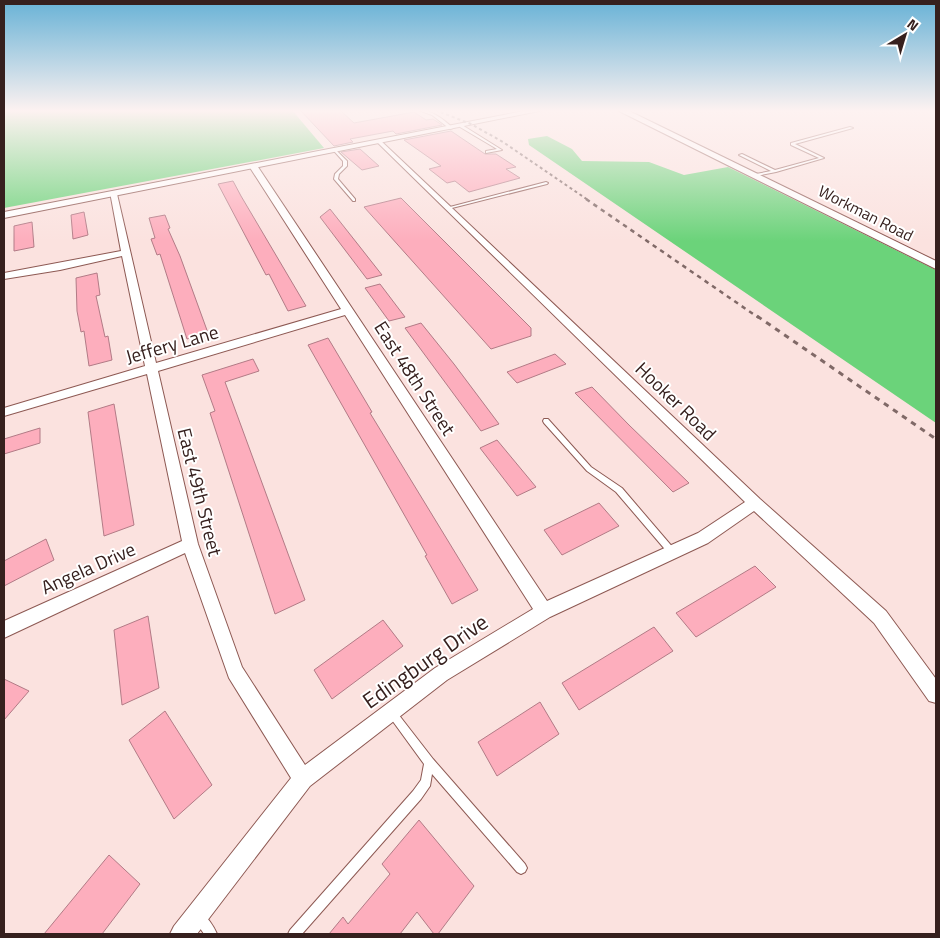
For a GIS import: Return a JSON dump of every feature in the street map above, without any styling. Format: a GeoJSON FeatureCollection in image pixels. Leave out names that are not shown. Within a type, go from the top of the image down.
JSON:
{"type":"FeatureCollection","features":[{"type":"Feature","properties":{"kind":"street"},"geometry":{"type":"LineString","coordinates":[[4,215],[321,154]]}},
{"type":"Feature","properties":{"kind":"street","name":"Hooker Road"},"geometry":{"type":"LineString","coordinates":[[392,154],[756,503],[880,617],[936,694]]}},
{"type":"Feature","properties":{"kind":"street","name":"Workman Road"},"geometry":{"type":"LineString","coordinates":[[711,154],[936,265]]}},
{"type":"Feature","properties":{"kind":"street","name":"East 48th Street"},"geometry":{"type":"LineString","coordinates":[[253,166],[349,310],[544,611]]}},
{"type":"Feature","properties":{"kind":"street","name":"East 49th Street"},"geometry":{"type":"LineString","coordinates":[[113,194],[124,253],[190,544],[235,672],[303,779]]}},
{"type":"Feature","properties":{"kind":"street"},"geometry":{"type":"LineString","coordinates":[[4,276],[60,267],[124,253]]}},
{"type":"Feature","properties":{"kind":"street","name":"Jeffery Lane"},"geometry":{"type":"LineString","coordinates":[[4,412],[349,310]]}},
{"type":"Feature","properties":{"kind":"street","name":"Edingburg Drive"},"geometry":{"type":"LineString","coordinates":[[182,934],[303,779],[441,674],[544,611],[703,538],[756,503]]}},
{"type":"Feature","properties":{"kind":"street","name":"Angela Drive"},"geometry":{"type":"LineString","coordinates":[[4,630],[190,544]]}},
{"type":"Feature","properties":{"kind":"lane"},"geometry":{"type":"LineString","coordinates":[[338,154],[345,161],[345,166],[336,179],[354,200]]}},
{"type":"Feature","properties":{"kind":"lane"},"geometry":{"type":"LineString","coordinates":[[757,176],[822,158],[813,154]]}},
{"type":"Feature","properties":{"kind":"lane"},"geometry":{"type":"LineString","coordinates":[[741,155],[775,171]]}},
{"type":"Feature","properties":{"kind":"lane"},"geometry":{"type":"LineString","coordinates":[[448,208],[546,183]]}},
{"type":"Feature","properties":{"kind":"lane"},"geometry":{"type":"LineString","coordinates":[[546,421],[589,469],[619,490],[672,552]]}},
{"type":"Feature","properties":{"kind":"lane"},"geometry":{"type":"LineString","coordinates":[[391,712],[429,764],[520,868]]}},
{"type":"Feature","properties":{"kind":"lane"},"geometry":{"type":"LineString","coordinates":[[294,934],[417,795],[426,782],[429,764]]}},
{"type":"Feature","properties":{"kind":"lane"},"geometry":{"type":"LineString","coordinates":[[197,916],[211,934]]}},
{"type":"Feature","properties":{"kind":"green space"},"geometry":{"type":"Polygon","coordinates":[[[4,154],[293,154],[4,208],[4,154]]]}},
{"type":"Feature","properties":{"kind":"green space"},"geometry":{"type":"Polygon","coordinates":[[[542,154],[576,154],[582,161],[649,162],[684,175],[728,167],[936,270],[936,423],[542,154]]]}},
{"type":"Feature","properties":{"kind":"building"},"geometry":{"type":"Polygon","coordinates":[[[343,154],[365,154],[379,166],[362,170],[343,154]]]}},
{"type":"Feature","properties":{"kind":"building"},"geometry":{"type":"Polygon","coordinates":[[[424,154],[496,154],[516,167],[506,169],[520,178],[469,192],[455,181],[447,183],[429,169],[441,166],[424,154]]]}},
{"type":"Feature","properties":{"kind":"building"},"geometry":{"type":"Polygon","coordinates":[[[233,181],[306,306],[288,311],[269,274],[266,275],[218,184],[233,181]]]}},
{"type":"Feature","properties":{"kind":"building"},"geometry":{"type":"Polygon","coordinates":[[[401,198],[531,328],[531,336],[491,349],[364,207],[401,198]]]}},
{"type":"Feature","properties":{"kind":"building"},"geometry":{"type":"Polygon","coordinates":[[[330,209],[382,275],[367,279],[320,217],[330,209]]]}},
{"type":"Feature","properties":{"kind":"building"},"geometry":{"type":"Polygon","coordinates":[[[84,212],[88,235],[73,239],[71,215],[84,212]]]}},
{"type":"Feature","properties":{"kind":"building"},"geometry":{"type":"Polygon","coordinates":[[[165,215],[170,228],[168,229],[180,256],[208,333],[187,339],[160,254],[157,255],[151,239],[155,238],[149,218],[165,215]]]}},
{"type":"Feature","properties":{"kind":"building"},"geometry":{"type":"Polygon","coordinates":[[[32,222],[34,247],[14,251],[14,226],[32,222]]]}},
{"type":"Feature","properties":{"kind":"building"},"geometry":{"type":"Polygon","coordinates":[[[97,273],[100,295],[96,296],[105,337],[108,336],[112,360],[89,366],[84,331],[81,332],[77,311],[76,278],[97,273]]]}},
{"type":"Feature","properties":{"kind":"building"},"geometry":{"type":"Polygon","coordinates":[[[380,284],[405,317],[389,321],[365,288],[380,284]]]}},
{"type":"Feature","properties":{"kind":"building"},"geometry":{"type":"Polygon","coordinates":[[[421,323],[499,424],[481,431],[405,328],[421,323]]]}},
{"type":"Feature","properties":{"kind":"building"},"geometry":{"type":"Polygon","coordinates":[[[328,338],[372,412],[370,413],[478,590],[452,604],[425,556],[427,555],[308,345],[328,338]]]}},
{"type":"Feature","properties":{"kind":"building"},"geometry":{"type":"Polygon","coordinates":[[[555,354],[566,364],[517,383],[507,372],[555,354]]]}},
{"type":"Feature","properties":{"kind":"building"},"geometry":{"type":"Polygon","coordinates":[[[253,359],[259,371],[225,382],[305,600],[275,614],[210,413],[215,411],[202,375],[253,359]]]}},
{"type":"Feature","properties":{"kind":"building"},"geometry":{"type":"Polygon","coordinates":[[[592,387],[689,483],[673,492],[575,393],[592,387]]]}},
{"type":"Feature","properties":{"kind":"building"},"geometry":{"type":"Polygon","coordinates":[[[114,404],[134,525],[104,536],[88,412],[114,404]]]}},
{"type":"Feature","properties":{"kind":"building"},"geometry":{"type":"Polygon","coordinates":[[[40,428],[40,443],[4,454],[4,439],[40,428]]]}},
{"type":"Feature","properties":{"kind":"building"},"geometry":{"type":"Polygon","coordinates":[[[497,440],[536,487],[517,496],[480,448],[497,440]]]}},
{"type":"Feature","properties":{"kind":"building"},"geometry":{"type":"Polygon","coordinates":[[[599,503],[619,526],[562,555],[544,530],[599,503]]]}},
{"type":"Feature","properties":{"kind":"building"},"geometry":{"type":"Polygon","coordinates":[[[46,539],[54,560],[4,586],[4,561],[46,539]]]}},
{"type":"Feature","properties":{"kind":"building"},"geometry":{"type":"Polygon","coordinates":[[[755,566],[776,587],[696,637],[676,613],[755,566]]]}},
{"type":"Feature","properties":{"kind":"building"},"geometry":{"type":"Polygon","coordinates":[[[148,616],[159,688],[122,705],[114,630],[148,616]]]}},
{"type":"Feature","properties":{"kind":"building"},"geometry":{"type":"Polygon","coordinates":[[[383,620],[403,646],[332,699],[314,670],[383,620]]]}},
{"type":"Feature","properties":{"kind":"building"},"geometry":{"type":"Polygon","coordinates":[[[654,627],[673,651],[579,710],[562,683],[654,627]]]}},
{"type":"Feature","properties":{"kind":"building"},"geometry":{"type":"Polygon","coordinates":[[[4,679],[29,691],[4,720],[4,679]]]}},
{"type":"Feature","properties":{"kind":"building"},"geometry":{"type":"Polygon","coordinates":[[[540,702],[559,734],[497,776],[478,742],[540,702]]]}},
{"type":"Feature","properties":{"kind":"building"},"geometry":{"type":"Polygon","coordinates":[[[165,711],[212,785],[174,819],[129,740],[165,711]]]}},
{"type":"Feature","properties":{"kind":"building"},"geometry":{"type":"Polygon","coordinates":[[[419,820],[474,886],[438,934],[434,934],[417,912],[400,934],[329,934],[343,917],[348,924],[390,874],[382,864],[419,820]]]}},
{"type":"Feature","properties":{"kind":"building"},"geometry":{"type":"Polygon","coordinates":[[[109,855],[140,884],[102,934],[44,934],[109,855]]]}},
{"type":"Feature","properties":{"kind":"railway"},"geometry":{"type":"LineString","coordinates":[[520,154],[588,200]]}},
{"type":"Feature","properties":{"kind":"railway"},"geometry":{"type":"LineString","coordinates":[[586,199],[759,318]]}},
{"type":"Feature","properties":{"kind":"railway"},"geometry":{"type":"LineString","coordinates":[[757,316],[936,439]]}}]}
